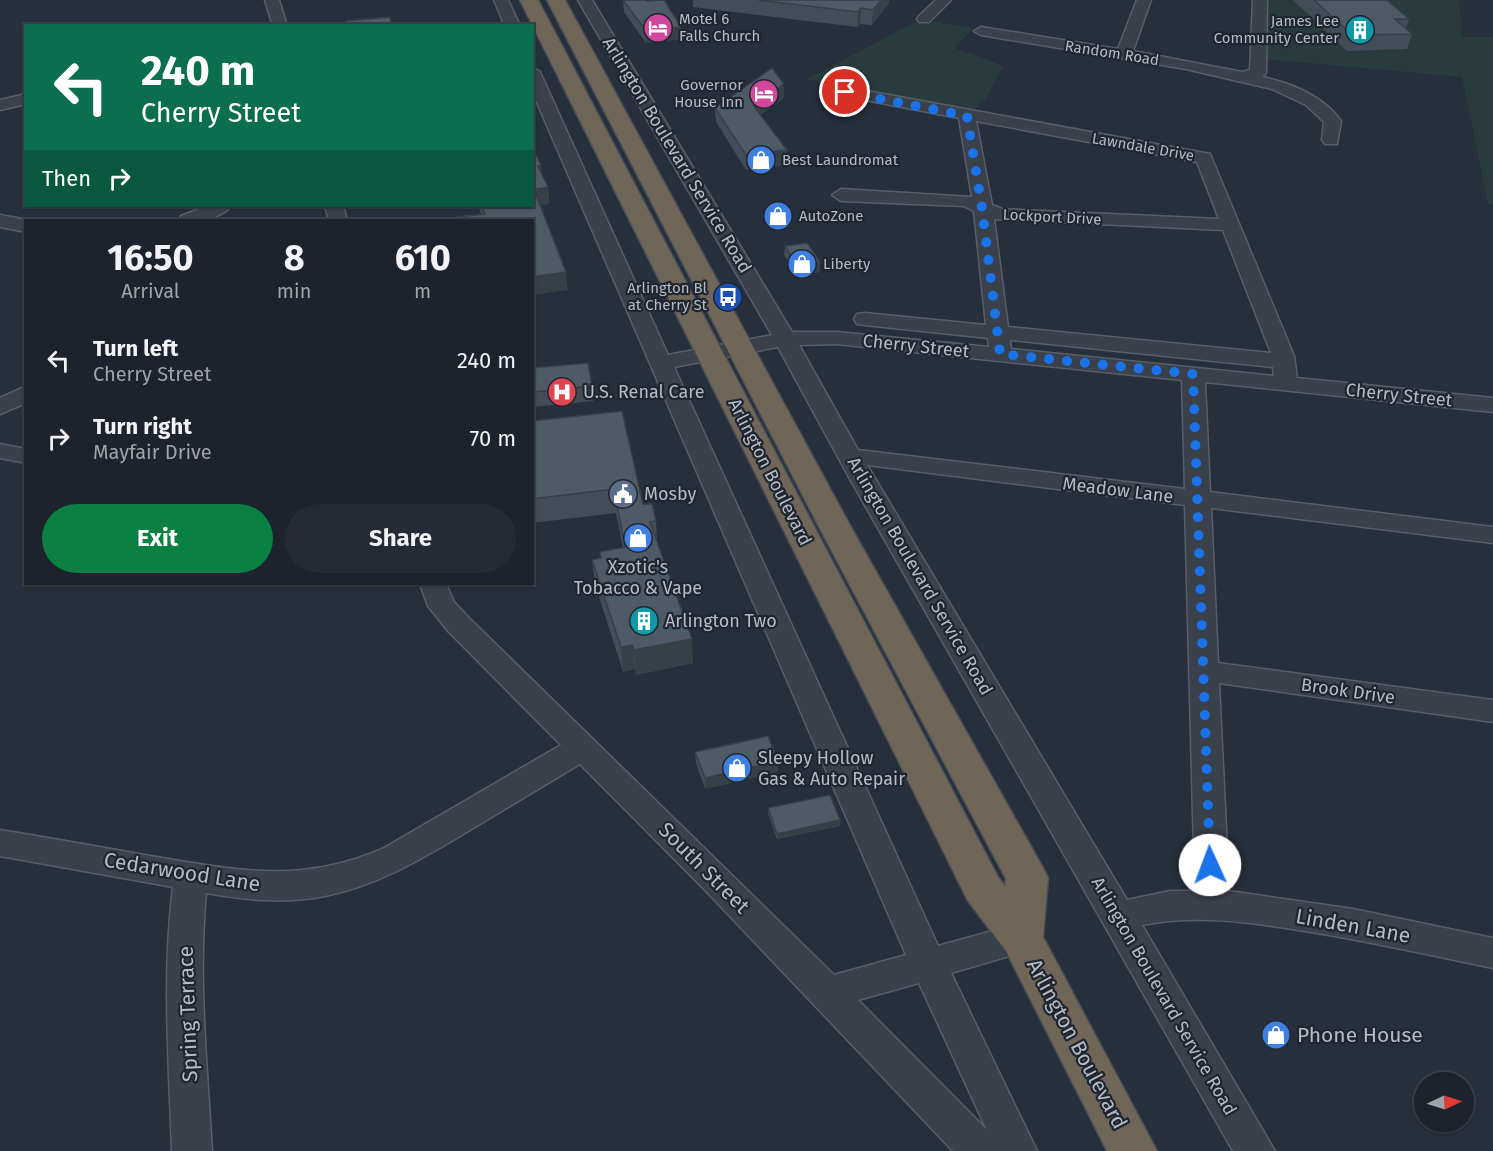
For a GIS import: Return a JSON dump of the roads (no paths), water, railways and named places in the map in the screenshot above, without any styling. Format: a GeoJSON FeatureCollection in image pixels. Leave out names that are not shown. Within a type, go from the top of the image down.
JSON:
{"type":"FeatureCollection","features":[{"type":"Feature","properties":{"kind":"highway","name":"Arlington Boulevard"},"geometry":{"type":"LineString","coordinates":[[529,0],[725,351]]}},
{"type":"Feature","properties":{"kind":"highway","name":"Arlington Boulevard"},"geometry":{"type":"LineString","coordinates":[[556,0],[622,121],[725,351],[982,889],[1021,938],[1133,1151]]}},
{"type":"Feature","properties":{"kind":"street"},"geometry":{"type":"LineString","coordinates":[[272,0],[279,24]]}},
{"type":"Feature","properties":{"kind":"street"},"geometry":{"type":"LineString","coordinates":[[501,0],[512,24]]}},
{"type":"Feature","properties":{"kind":"street","name":"Arlington Boulevard Service Road"},"geometry":{"type":"LineString","coordinates":[[585,0],[1255,1151]]}},
{"type":"Feature","properties":{"kind":"street"},"geometry":{"type":"LineString","coordinates":[[924,19],[944,0]]}},
{"type":"Feature","properties":{"kind":"street"},"geometry":{"type":"LineString","coordinates":[[1124,54],[1144,0]]}},
{"type":"Feature","properties":{"kind":"street"},"geometry":{"type":"LineString","coordinates":[[1242,76],[1258,73],[1260,0]]}},
{"type":"Feature","properties":{"kind":"street","name":"Random Road"},"geometry":{"type":"LineString","coordinates":[[981,32],[1124,54],[1242,76],[1277,85],[1312,102],[1333,121],[1331,140]]}},
{"type":"Feature","properties":{"kind":"street"},"geometry":{"type":"LineString","coordinates":[[534,67],[563,63]]}},
{"type":"Feature","properties":{"kind":"street"},"geometry":{"type":"LineString","coordinates":[[534,77],[929,965],[1017,1151]]}},
{"type":"Feature","properties":{"kind":"street","name":"Lawndale Drive"},"geometry":{"type":"LineString","coordinates":[[845,92],[1204,158],[1283,361],[1286,384]]}},
{"type":"Feature","properties":{"kind":"street"},"geometry":{"type":"LineString","coordinates":[[0,105],[24,99]]}},
{"type":"Feature","properties":{"kind":"street"},"geometry":{"type":"LineString","coordinates":[[967,116],[982,208],[999,344]]}},
{"type":"Feature","properties":{"kind":"street"},"geometry":{"type":"LineString","coordinates":[[622,121],[654,117]]}},
{"type":"Feature","properties":{"kind":"street","name":"Lockport Drive"},"geometry":{"type":"LineString","coordinates":[[841,195],[967,201],[999,215],[1230,225]]}},
{"type":"Feature","properties":{"kind":"street"},"geometry":{"type":"LineString","coordinates":[[190,219],[220,207]]}},
{"type":"Feature","properties":{"kind":"street"},"geometry":{"type":"LineString","coordinates":[[0,221],[24,226]]}},
{"type":"Feature","properties":{"kind":"street","name":"Cherry Street"},"geometry":{"type":"LineString","coordinates":[[865,319],[999,344],[1193,374],[1493,405]]}},
{"type":"Feature","properties":{"kind":"street","name":"Cherry Street"},"geometry":{"type":"LineString","coordinates":[[662,363],[784,339],[837,338],[999,344],[1283,361]]}},
{"type":"Feature","properties":{"kind":"street"},"geometry":{"type":"LineString","coordinates":[[1193,374],[1212,903]]}},
{"type":"Feature","properties":{"kind":"street"},"geometry":{"type":"LineString","coordinates":[[0,407],[24,394]]}},
{"type":"Feature","properties":{"kind":"street"},"geometry":{"type":"LineString","coordinates":[[0,451],[24,456]]}},
{"type":"Feature","properties":{"kind":"street","name":"Meadow Lane"},"geometry":{"type":"LineString","coordinates":[[850,456],[1493,535]]}},
{"type":"Feature","properties":{"kind":"street","name":"South Street"},"geometry":{"type":"LineString","coordinates":[[433,585],[442,606],[458,624],[733,896],[825,994],[980,1151]]}},
{"type":"Feature","properties":{"kind":"street","name":"Brook Drive"},"geometry":{"type":"LineString","coordinates":[[1204,670],[1493,711]]}},
{"type":"Feature","properties":{"kind":"street","name":"Cedarwood Lane"},"geometry":{"type":"LineString","coordinates":[[0,843],[245,886],[295,886],[326,882],[363,872],[427,841],[583,747]]}},
{"type":"Feature","properties":{"kind":"street","name":"Spring Terrace"},"geometry":{"type":"LineString","coordinates":[[191,878],[185,932],[184,1002],[192,1151]]}},
{"type":"Feature","properties":{"kind":"street","name":"Linden Lane"},"geometry":{"type":"LineString","coordinates":[[1118,916],[1170,905],[1212,903],[1353,924],[1493,953]]}},
{"type":"Feature","properties":{"kind":"street"},"geometry":{"type":"LineString","coordinates":[[825,994],[1021,938]]}},
{"type":"Feature","properties":{"kind":"place","name":"Motel 6 Falls Church"},"geometry":{"type":"Point","coordinates":[658,28]}},
{"type":"Feature","properties":{"kind":"place","name":"James Lee Community Center"},"geometry":{"type":"Point","coordinates":[1360,30]}},
{"type":"Feature","properties":{"kind":"place","name":"Governor House Inn"},"geometry":{"type":"Point","coordinates":[764,94]}},
{"type":"Feature","properties":{"kind":"place","name":"Best Laundromat"},"geometry":{"type":"Point","coordinates":[761,160]}},
{"type":"Feature","properties":{"kind":"place","name":"AutoZone"},"geometry":{"type":"Point","coordinates":[778,216]}},
{"type":"Feature","properties":{"kind":"place","name":"Liberty"},"geometry":{"type":"Point","coordinates":[802,264]}},
{"type":"Feature","properties":{"kind":"place","name":"Arlington Bl at Cherry St"},"geometry":{"type":"Point","coordinates":[728,297]}},
{"type":"Feature","properties":{"kind":"place","name":"U.S. Renal Care"},"geometry":{"type":"Point","coordinates":[562,392]}},
{"type":"Feature","properties":{"kind":"place","name":"Mosby"},"geometry":{"type":"Point","coordinates":[623,494]}},
{"type":"Feature","properties":{"kind":"place","name":"Xzotic's Tobacco & Vape"},"geometry":{"type":"Point","coordinates":[638,538]}},
{"type":"Feature","properties":{"kind":"place","name":"Arlington Two"},"geometry":{"type":"Point","coordinates":[644,621]}},
{"type":"Feature","properties":{"kind":"place","name":"Sleepy Hollow Gas & Auto Repair"},"geometry":{"type":"Point","coordinates":[737,768]}},
{"type":"Feature","properties":{"kind":"place","name":"Phone House"},"geometry":{"type":"Point","coordinates":[1276,1035]}}]}
